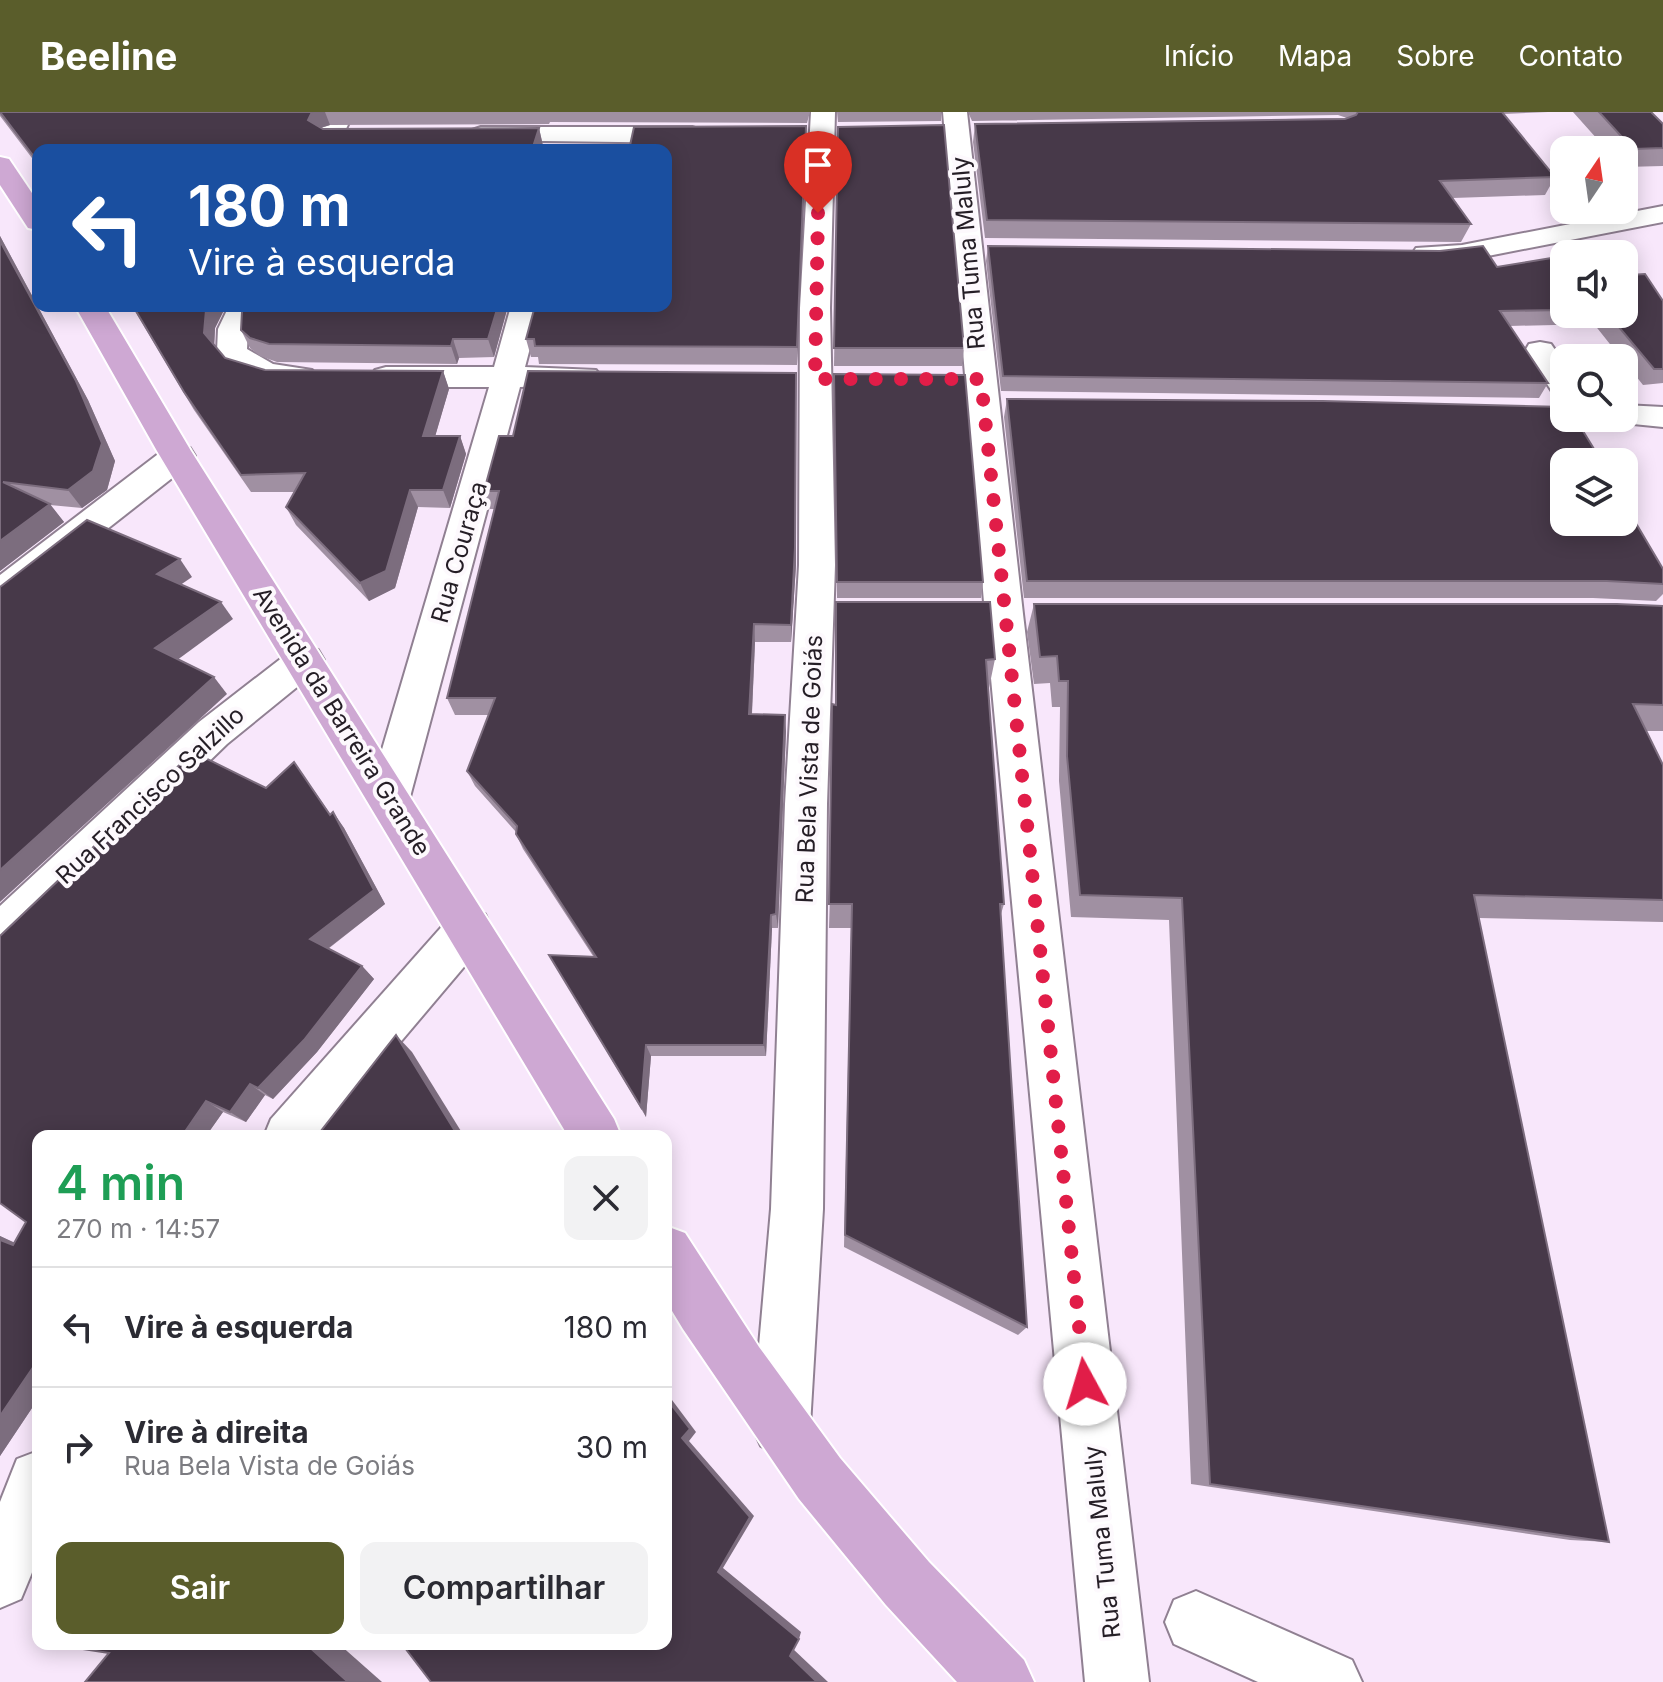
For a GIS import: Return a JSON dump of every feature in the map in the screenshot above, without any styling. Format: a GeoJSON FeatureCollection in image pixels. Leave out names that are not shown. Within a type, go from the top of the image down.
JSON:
{"type":"FeatureCollection","features":[{"type":"Feature","properties":{"kind":"main road"},"geometry":{"type":"LineString","coordinates":[[3,177],[32,214]]}},
{"type":"Feature","properties":{"kind":"main road","name":"Avenida da Barreira Grande"},"geometry":{"type":"LineString","coordinates":[[94,312],[178,456],[592,1130]]}},
{"type":"Feature","properties":{"kind":"main road"},"geometry":{"type":"LineString","coordinates":[[672,1262],[718,1337],[781,1426],[883,1556],[1002,1682]]}},
{"type":"Feature","properties":{"kind":"street"},"geometry":{"type":"LineString","coordinates":[[310,114],[333,131],[362,136]]}},
{"type":"Feature","properties":{"kind":"street","name":"Rua Tuma Maluly"},"geometry":{"type":"LineString","coordinates":[[954,125],[983,249],[982,392],[1117,1682]]}},
{"type":"Feature","properties":{"kind":"street","name":"Rua Bela Vista de Goiás"},"geometry":{"type":"LineString","coordinates":[[781,1426],[797,1209],[806,804],[829,615],[817,565],[815,379],[823,127]]}},
{"type":"Feature","properties":{"kind":"street"},"geometry":{"type":"LineString","coordinates":[[457,135],[569,132],[719,134]]}},
{"type":"Feature","properties":{"kind":"street"},"geometry":{"type":"LineString","coordinates":[[1402,254],[1462,253],[1663,214]]}},
{"type":"Feature","properties":{"kind":"street"},"geometry":{"type":"LineString","coordinates":[[241,312],[233,329],[232,351],[247,366],[274,375],[331,377]]}},
{"type":"Feature","properties":{"kind":"street","name":"Rua Couraça"},"geometry":{"type":"LineString","coordinates":[[389,797],[524,312]]}},
{"type":"Feature","properties":{"kind":"street"},"geometry":{"type":"LineString","coordinates":[[1540,351],[1550,378]]}},
{"type":"Feature","properties":{"kind":"street"},"geometry":{"type":"LineString","coordinates":[[363,377],[616,378]]}},
{"type":"Feature","properties":{"kind":"street"},"geometry":{"type":"LineString","coordinates":[[1638,416],[1663,417]]}},
{"type":"Feature","properties":{"kind":"street"},"geometry":{"type":"LineString","coordinates":[[0,594],[178,456]]}},
{"type":"Feature","properties":{"kind":"street","name":"Rua Francisco Salzillo"},"geometry":{"type":"LineString","coordinates":[[0,935],[213,733],[305,660]]}},
{"type":"Feature","properties":{"kind":"street"},"geometry":{"type":"LineString","coordinates":[[294,1130],[469,928]]}},
{"type":"Feature","properties":{"kind":"street"},"geometry":{"type":"LineString","coordinates":[[0,1578],[32,1495]]}},
{"type":"Feature","properties":{"kind":"street"},"geometry":{"type":"LineString","coordinates":[[1196,1622],[1330,1682]]}},
{"type":"Feature","properties":{"kind":"building"},"geometry":{"type":"Polygon","coordinates":[[[0,112],[312,112],[308,120],[323,129],[539,128],[534,144],[32,144],[32,154],[0,112]]]}},
{"type":"Feature","properties":{"kind":"building"},"geometry":{"type":"Polygon","coordinates":[[[1358,112],[1502,112],[1550,171],[1550,177],[1440,181],[1471,224],[987,220],[975,124],[1345,119],[1358,112]]]}},
{"type":"Feature","properties":{"kind":"building"},"geometry":{"type":"Polygon","coordinates":[[[1599,112],[1651,112],[1663,124],[1663,148],[1638,149],[1638,136],[1621,136],[1599,112]]]}},
{"type":"Feature","properties":{"kind":"building"},"geometry":{"type":"Polygon","coordinates":[[[944,125],[964,348],[834,348],[838,127],[944,125]]]}},
{"type":"Feature","properties":{"kind":"building"},"geometry":{"type":"Polygon","coordinates":[[[806,126],[797,347],[535,346],[534,339],[526,339],[533,312],[672,312],[672,144],[630,144],[634,127],[806,126]]]}},
{"type":"Feature","properties":{"kind":"building"},"geometry":{"type":"Polygon","coordinates":[[[0,241],[32,300],[32,312],[39,312],[76,381],[102,443],[93,471],[68,490],[3,482],[50,504],[0,541],[0,241]]]}},
{"type":"Feature","properties":{"kind":"building"},"geometry":{"type":"Polygon","coordinates":[[[988,246],[1440,251],[1483,246],[1497,267],[1550,258],[1550,310],[1500,311],[1548,383],[1003,376],[988,246]]]}},
{"type":"Feature","properties":{"kind":"building"},"geometry":{"type":"Polygon","coordinates":[[[1638,274],[1645,274],[1663,301],[1663,369],[1654,369],[1638,350],[1638,344],[1633,344],[1620,328],[1638,328],[1638,274]]]}},
{"type":"Feature","properties":{"kind":"building"},"geometry":{"type":"Polygon","coordinates":[[[137,312],[206,312],[204,333],[225,358],[265,370],[443,371],[423,436],[460,436],[443,490],[410,490],[386,571],[360,583],[286,507],[305,473],[241,475],[184,392],[137,312]]]}},
{"type":"Feature","properties":{"kind":"building"},"geometry":{"type":"Polygon","coordinates":[[[242,312],[496,312],[488,339],[453,339],[451,346],[269,344],[250,338],[241,330],[242,312]]]}},
{"type":"Feature","properties":{"kind":"building"},"geometry":{"type":"Polygon","coordinates":[[[528,371],[796,373],[795,547],[791,625],[754,624],[749,714],[785,715],[776,914],[771,915],[764,1045],[646,1045],[641,1107],[549,955],[596,957],[516,834],[517,826],[467,771],[495,698],[447,698],[499,491],[484,491],[499,436],[513,436],[528,371]]]}},
{"type":"Feature","properties":{"kind":"building"},"geometry":{"type":"Polygon","coordinates":[[[834,374],[965,375],[983,582],[837,582],[834,374]]]}},
{"type":"Feature","properties":{"kind":"building"},"geometry":{"type":"Polygon","coordinates":[[[1007,399],[1323,401],[1550,407],[1550,432],[1584,432],[1593,448],[1550,448],[1550,536],[1638,536],[1638,527],[1663,569],[1663,584],[1607,581],[1027,581],[1007,399]]]}},
{"type":"Feature","properties":{"kind":"building"},"geometry":{"type":"Polygon","coordinates":[[[87,520],[180,559],[157,574],[221,602],[155,648],[214,677],[0,870],[0,587],[87,520]]]}},
{"type":"Feature","properties":{"kind":"building"},"geometry":{"type":"Polygon","coordinates":[[[836,602],[990,602],[995,659],[986,660],[1004,904],[1000,904],[1027,1327],[845,1235],[852,904],[829,904],[836,602]]]}},
{"type":"Feature","properties":{"kind":"building"},"geometry":{"type":"Polygon","coordinates":[[[1034,604],[1663,606],[1663,705],[1633,704],[1663,765],[1663,900],[1474,895],[1609,1542],[1210,1484],[1182,898],[1080,895],[1067,756],[1068,681],[1059,681],[1057,656],[1040,657],[1034,604]]]}},
{"type":"Feature","properties":{"kind":"building"},"geometry":{"type":"Polygon","coordinates":[[[193,752],[266,788],[294,762],[330,815],[333,812],[374,890],[310,939],[362,966],[304,1040],[258,1088],[250,1084],[230,1112],[206,1101],[186,1130],[32,1130],[32,1369],[0,1416],[0,1240],[13,1245],[26,1222],[0,1203],[0,936],[193,752]]]}},
{"type":"Feature","properties":{"kind":"building"},"geometry":{"type":"Polygon","coordinates":[[[396,1035],[454,1130],[322,1130],[396,1035]]]}},
{"type":"Feature","properties":{"kind":"building"},"geometry":{"type":"Polygon","coordinates":[[[672,1406],[690,1429],[682,1438],[750,1517],[718,1572],[799,1639],[790,1656],[817,1682],[431,1682],[407,1650],[672,1650],[672,1406]]]}},
{"type":"Feature","properties":{"kind":"building"},"geometry":{"type":"Polygon","coordinates":[[[89,1650],[313,1650],[348,1682],[85,1682],[109,1653],[89,1650]]]}},
{"type":"Feature","properties":{"kind":"route"},"geometry":{"type":"LineString","coordinates":[[818,213],[815,379],[981,379],[1085,1384]]}}]}
